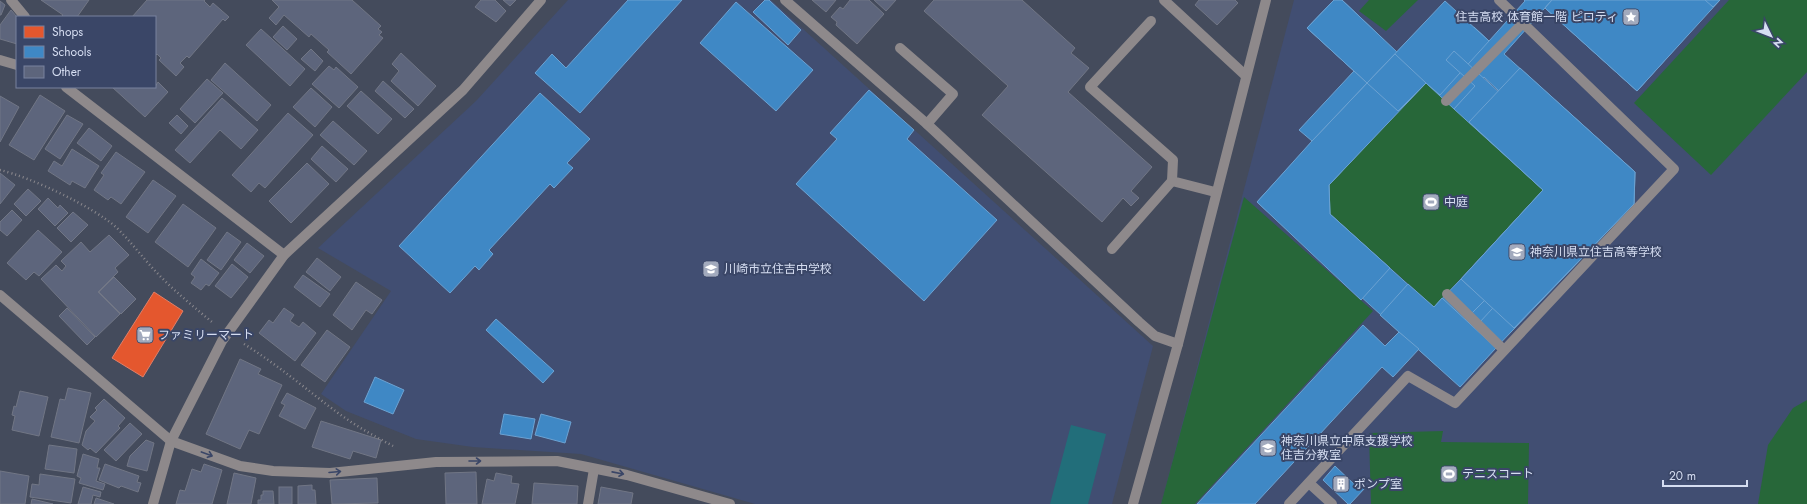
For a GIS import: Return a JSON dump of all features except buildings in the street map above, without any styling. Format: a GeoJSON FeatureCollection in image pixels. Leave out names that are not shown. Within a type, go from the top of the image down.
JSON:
{"type":"FeatureCollection","features":[{"type":"Feature","properties":{"kind":"street"},"geometry":{"type":"LineString","coordinates":[[11,0],[23,16]]}},
{"type":"Feature","properties":{"kind":"street"},"geometry":{"type":"LineString","coordinates":[[153,504],[171,441],[222,341],[284,254],[463,90],[542,0]]}},
{"type":"Feature","properties":{"kind":"street"},"geometry":{"type":"LineString","coordinates":[[785,0],[927,124],[1155,336],[1178,344]]}},
{"type":"Feature","properties":{"kind":"street"},"geometry":{"type":"LineString","coordinates":[[1164,0],[1245,75]]}},
{"type":"Feature","properties":{"kind":"street"},"geometry":{"type":"LineString","coordinates":[[1133,504],[1178,344],[1245,75],[1266,0]]}},
{"type":"Feature","properties":{"kind":"street"},"geometry":{"type":"LineString","coordinates":[[1289,504],[1408,376],[1455,403],[1674,169],[1500,0]]}},
{"type":"Feature","properties":{"kind":"street"},"geometry":{"type":"LineString","coordinates":[[1112,249],[1172,181],[1172,160],[1090,87],[1151,21]]}},
{"type":"Feature","properties":{"kind":"street"},"geometry":{"type":"LineString","coordinates":[[1446,101],[1523,23]]}},
{"type":"Feature","properties":{"kind":"street"},"geometry":{"type":"LineString","coordinates":[[900,48],[953,94],[927,124]]}},
{"type":"Feature","properties":{"kind":"street"},"geometry":{"type":"LineString","coordinates":[[0,60],[16,64]]}},
{"type":"Feature","properties":{"kind":"street"},"geometry":{"type":"LineString","coordinates":[[67,88],[284,254]]}},
{"type":"Feature","properties":{"kind":"street"},"geometry":{"type":"LineString","coordinates":[[1172,181],[1216,192]]}},
{"type":"Feature","properties":{"kind":"street"},"geometry":{"type":"LineString","coordinates":[[1447,294],[1504,350]]}},
{"type":"Feature","properties":{"kind":"street"},"geometry":{"type":"LineString","coordinates":[[0,295],[171,441],[240,466],[273,471],[330,473],[461,460],[557,461],[627,475],[730,504]]}},
{"type":"Feature","properties":{"kind":"street"},"geometry":{"type":"LineString","coordinates":[[588,504],[594,469]]}},
{"type":"Feature","properties":{"kind":"street"},"geometry":{"type":"LineString","coordinates":[[1309,483],[1332,504]]}},
{"type":"Feature","properties":{"kind":"path"},"geometry":{"type":"LineString","coordinates":[[0,170],[12,173],[58,192],[88,209],[116,228],[161,278],[227,334],[287,372],[345,418],[368,433],[398,449]]}},
{"type":"Feature","properties":{"kind":"shaded area","name":"川崎市立住吉中学校"},"geometry":{"type":"Polygon","coordinates":[[[568,0],[771,0],[1153,346],[1112,504],[755,504],[581,454],[473,447],[416,439],[346,411],[321,394],[391,291],[318,248],[476,101],[568,0]]]}},
{"type":"Feature","properties":{"kind":"shaded area","name":"神奈川県立住吉高等学校"},"geometry":{"type":"Polygon","coordinates":[[[1294,0],[1807,0],[1807,504],[1161,504],[1294,0]]]}},
{"type":"Feature","properties":{"kind":"shaded area"},"geometry":{"type":"Polygon","coordinates":[[[1071,425],[1106,434],[1088,504],[1050,504],[1071,425]]]}},
{"type":"Feature","properties":{"kind":"green space"},"geometry":{"type":"Polygon","coordinates":[[[1369,0],[1418,0],[1386,31],[1359,11],[1369,0]]]}},
{"type":"Feature","properties":{"kind":"green space"},"geometry":{"type":"Polygon","coordinates":[[[1729,0],[1807,0],[1807,72],[1711,175],[1634,103],[1729,0]]]}},
{"type":"Feature","properties":{"kind":"green space","name":"中庭"},"geometry":{"type":"Polygon","coordinates":[[[1426,83],[1543,190],[1434,307],[1330,214],[1329,185],[1426,83]]]}},
{"type":"Feature","properties":{"kind":"green space"},"geometry":{"type":"Polygon","coordinates":[[[1244,197],[1373,311],[1195,504],[1161,504],[1244,197]]]}},
{"type":"Feature","properties":{"kind":"green space"},"geometry":{"type":"Polygon","coordinates":[[[1807,400],[1807,504],[1758,504],[1768,445],[1793,408],[1807,400]]]}},
{"type":"Feature","properties":{"kind":"green space","name":"テニスコート"},"geometry":{"type":"Polygon","coordinates":[[[1443,431],[1441,442],[1529,443],[1528,504],[1371,504],[1369,433],[1443,431]]]}},
{"type":"Feature","properties":{"kind":"place","name":"住吉高校 体育館一階 ピロティ"},"geometry":{"type":"Point","coordinates":[1631,17]}},
{"type":"Feature","properties":{"kind":"place","name":"中庭"},"geometry":{"type":"Point","coordinates":[1431,202]}},
{"type":"Feature","properties":{"kind":"place","name":"神奈川県立住吉高等学校"},"geometry":{"type":"Point","coordinates":[1517,252]}},
{"type":"Feature","properties":{"kind":"place","name":"川崎市立住吉中学校"},"geometry":{"type":"Point","coordinates":[711,269]}},
{"type":"Feature","properties":{"kind":"place","name":"ファミリーマート"},"geometry":{"type":"Point","coordinates":[145,335]}},
{"type":"Feature","properties":{"kind":"place","name":"神奈川県立中原支援学校 住吉分教室"},"geometry":{"type":"Point","coordinates":[1268,448]}},
{"type":"Feature","properties":{"kind":"place","name":"テニスコート"},"geometry":{"type":"Point","coordinates":[1449,474]}},
{"type":"Feature","properties":{"kind":"place","name":"ポンプ室"},"geometry":{"type":"Point","coordinates":[1341,484]}}]}
